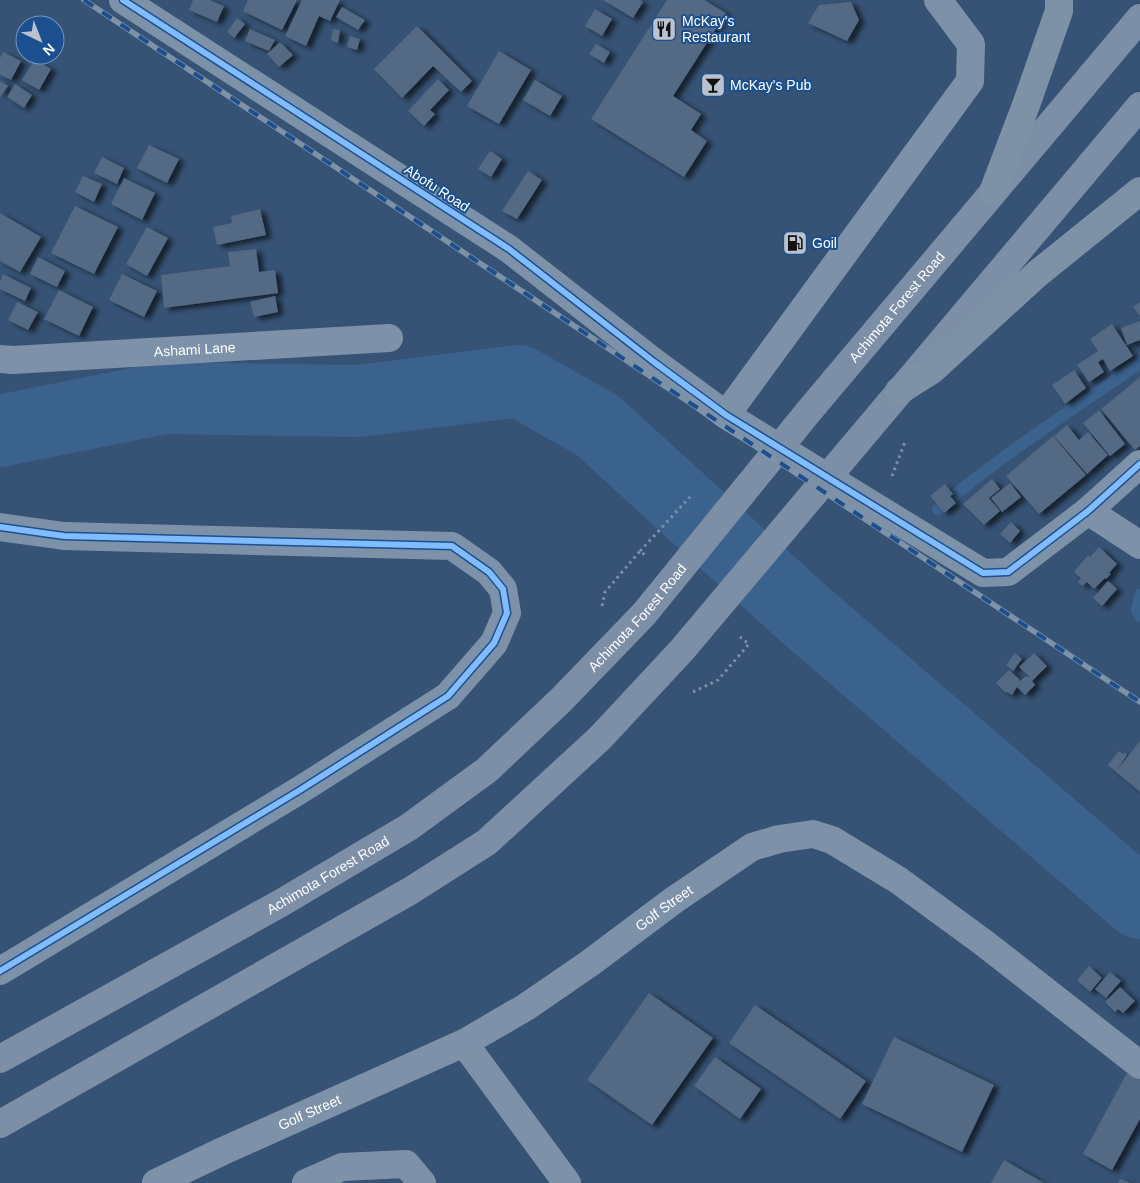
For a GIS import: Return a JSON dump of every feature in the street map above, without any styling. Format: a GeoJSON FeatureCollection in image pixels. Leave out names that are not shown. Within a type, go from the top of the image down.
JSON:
{"type":"FeatureCollection","features":[{"type":"Feature","properties":{"kind":"highway"},"geometry":{"type":"LineString","coordinates":[[993,192],[1026,105],[1055,20],[1059,0]]}},
{"type":"Feature","properties":{"kind":"highway"},"geometry":{"type":"LineString","coordinates":[[900,391],[932,370],[1037,274],[1140,191]]}},
{"type":"Feature","properties":{"kind":"main road","name":"Achimota Forest Road"},"geometry":{"type":"LineString","coordinates":[[0,1059],[223,936],[409,826],[486,770],[561,700],[644,614],[809,411],[1140,18]]}},
{"type":"Feature","properties":{"kind":"main road"},"geometry":{"type":"LineString","coordinates":[[0,1124],[410,891],[487,842],[600,738],[682,650],[1140,106]]}},
{"type":"Feature","properties":{"kind":"street","name":"Abofu Road"},"geometry":{"type":"LineString","coordinates":[[123,0],[508,249],[726,415],[983,573],[1008,572],[1088,511],[1140,464]]}},
{"type":"Feature","properties":{"kind":"street"},"geometry":{"type":"LineString","coordinates":[[726,415],[970,81],[971,44],[938,0]]}},
{"type":"Feature","properties":{"kind":"street","name":"Ashami Lane"},"geometry":{"type":"LineString","coordinates":[[0,359],[13,360],[389,338]]}},
{"type":"Feature","properties":{"kind":"street"},"geometry":{"type":"LineString","coordinates":[[1088,511],[1140,545]]}},
{"type":"Feature","properties":{"kind":"street"},"geometry":{"type":"LineString","coordinates":[[0,526],[64,536],[452,546],[489,572],[504,589],[507,613],[494,643],[448,696],[300,790],[0,971]]}},
{"type":"Feature","properties":{"kind":"street","name":"Golf Street"},"geometry":{"type":"LineString","coordinates":[[156,1183],[464,1043],[526,1007],[590,963],[714,871],[752,847],[779,839],[813,834],[832,840],[898,880],[984,943],[1140,1065]]}},
{"type":"Feature","properties":{"kind":"street"},"geometry":{"type":"LineString","coordinates":[[464,1043],[567,1183]]}},
{"type":"Feature","properties":{"kind":"street"},"geometry":{"type":"LineString","coordinates":[[306,1183],[342,1166],[406,1164],[422,1183]]}},
{"type":"Feature","properties":{"kind":"path"},"geometry":{"type":"LineString","coordinates":[[640,551],[645,546]]}},
{"type":"Feature","properties":{"kind":"building"},"geometry":{"type":"Polygon","coordinates":[[[193,0],[209,0],[224,6],[217,22],[189,10],[193,0]]]}},
{"type":"Feature","properties":{"kind":"building"},"geometry":{"type":"Polygon","coordinates":[[[248,0],[297,0],[282,30],[243,11],[248,0]]]}},
{"type":"Feature","properties":{"kind":"building"},"geometry":{"type":"Polygon","coordinates":[[[302,0],[340,0],[330,21],[319,16],[306,46],[285,36],[302,0]]]}},
{"type":"Feature","properties":{"kind":"building"},"geometry":{"type":"Polygon","coordinates":[[[603,0],[640,0],[643,2],[633,18],[603,0]]]}},
{"type":"Feature","properties":{"kind":"building"},"geometry":{"type":"Polygon","coordinates":[[[667,0],[704,0],[726,13],[673,96],[701,114],[691,130],[707,141],[684,177],[591,119],[667,0]]]}},
{"type":"Feature","properties":{"kind":"building"},"geometry":{"type":"Polygon","coordinates":[[[851,2],[859,20],[847,41],[808,23],[819,5],[851,2]]]}},
{"type":"Feature","properties":{"kind":"building"},"geometry":{"type":"Polygon","coordinates":[[[342,7],[365,20],[358,30],[336,17],[342,7]]]}},
{"type":"Feature","properties":{"kind":"building"},"geometry":{"type":"Polygon","coordinates":[[[595,9],[612,19],[602,36],[585,26],[595,9]]]}},
{"type":"Feature","properties":{"kind":"building"},"geometry":{"type":"Polygon","coordinates":[[[237,18],[245,24],[234,38],[227,32],[237,18]]]}},
{"type":"Feature","properties":{"kind":"building"},"geometry":{"type":"Polygon","coordinates":[[[417,26],[472,81],[461,92],[433,66],[402,98],[374,69],[417,26]]]}},
{"type":"Feature","properties":{"kind":"building"},"geometry":{"type":"Polygon","coordinates":[[[250,29],[275,40],[269,51],[245,41],[250,29]]]}},
{"type":"Feature","properties":{"kind":"building"},"geometry":{"type":"Polygon","coordinates":[[[333,29],[340,30],[338,43],[331,40],[333,29]]]}},
{"type":"Feature","properties":{"kind":"building"},"geometry":{"type":"Polygon","coordinates":[[[350,36],[360,39],[357,50],[347,47],[350,36]]]}},
{"type":"Feature","properties":{"kind":"building"},"geometry":{"type":"Polygon","coordinates":[[[280,42],[293,55],[279,67],[267,54],[280,42]]]}},
{"type":"Feature","properties":{"kind":"building"},"geometry":{"type":"Polygon","coordinates":[[[596,44],[610,52],[604,63],[589,54],[596,44]]]}},
{"type":"Feature","properties":{"kind":"building"},"geometry":{"type":"Polygon","coordinates":[[[499,51],[531,70],[499,124],[467,106],[499,51]]]}},
{"type":"Feature","properties":{"kind":"building"},"geometry":{"type":"Polygon","coordinates":[[[3,52],[15,58],[15,65],[19,65],[11,80],[0,75],[0,58],[3,52]]]}},
{"type":"Feature","properties":{"kind":"building"},"geometry":{"type":"Polygon","coordinates":[[[31,65],[45,65],[51,69],[39,90],[22,80],[31,65]]]}},
{"type":"Feature","properties":{"kind":"building"},"geometry":{"type":"Polygon","coordinates":[[[438,79],[449,90],[430,110],[435,114],[424,126],[408,111],[438,79]]]}},
{"type":"Feature","properties":{"kind":"building"},"geometry":{"type":"Polygon","coordinates":[[[535,80],[562,96],[550,116],[523,100],[535,80]]]}},
{"type":"Feature","properties":{"kind":"building"},"geometry":{"type":"Polygon","coordinates":[[[0,81],[8,86],[0,97],[0,81]]]}},
{"type":"Feature","properties":{"kind":"building"},"geometry":{"type":"Polygon","coordinates":[[[15,84],[32,95],[24,108],[7,97],[15,84]]]}},
{"type":"Feature","properties":{"kind":"building"},"geometry":{"type":"Polygon","coordinates":[[[149,145],[179,159],[167,183],[137,168],[149,145]]]}},
{"type":"Feature","properties":{"kind":"building"},"geometry":{"type":"Polygon","coordinates":[[[490,151],[502,159],[491,177],[478,169],[490,151]]]}},
{"type":"Feature","properties":{"kind":"building"},"geometry":{"type":"Polygon","coordinates":[[[102,157],[124,168],[117,184],[94,173],[102,157]]]}},
{"type":"Feature","properties":{"kind":"building"},"geometry":{"type":"Polygon","coordinates":[[[528,171],[542,180],[517,219],[502,211],[528,171]]]}},
{"type":"Feature","properties":{"kind":"building"},"geometry":{"type":"Polygon","coordinates":[[[83,176],[102,184],[94,202],[75,192],[83,176]]]}},
{"type":"Feature","properties":{"kind":"building"},"geometry":{"type":"Polygon","coordinates":[[[124,178],[155,193],[142,220],[111,204],[124,178]]]}},
{"type":"Feature","properties":{"kind":"building"},"geometry":{"type":"Polygon","coordinates":[[[75,206],[118,227],[94,274],[51,253],[75,206]]]}},
{"type":"Feature","properties":{"kind":"building"},"geometry":{"type":"Polygon","coordinates":[[[260,209],[266,235],[217,245],[213,227],[232,223],[231,216],[260,209]]]}},
{"type":"Feature","properties":{"kind":"building"},"geometry":{"type":"Polygon","coordinates":[[[0,213],[41,237],[20,272],[0,261],[0,213]]]}},
{"type":"Feature","properties":{"kind":"building"},"geometry":{"type":"Polygon","coordinates":[[[147,227],[168,238],[147,276],[126,264],[147,227]]]}},
{"type":"Feature","properties":{"kind":"building"},"geometry":{"type":"Polygon","coordinates":[[[256,249],[259,272],[275,270],[278,293],[164,308],[161,275],[230,266],[228,252],[256,249]]]}},
{"type":"Feature","properties":{"kind":"building"},"geometry":{"type":"Polygon","coordinates":[[[38,257],[65,271],[57,287],[30,274],[38,257]]]}},
{"type":"Feature","properties":{"kind":"building"},"geometry":{"type":"Polygon","coordinates":[[[3,274],[31,288],[25,301],[0,289],[0,281],[3,274]]]}},
{"type":"Feature","properties":{"kind":"building"},"geometry":{"type":"Polygon","coordinates":[[[122,274],[157,291],[144,317],[109,300],[122,274]]]}},
{"type":"Feature","properties":{"kind":"building"},"geometry":{"type":"Polygon","coordinates":[[[59,290],[93,307],[79,336],[44,319],[59,290]]]}},
{"type":"Feature","properties":{"kind":"building"},"geometry":{"type":"Polygon","coordinates":[[[275,296],[278,312],[254,317],[250,302],[275,296]]]}},
{"type":"Feature","properties":{"kind":"building"},"geometry":{"type":"Polygon","coordinates":[[[17,302],[38,312],[28,330],[8,320],[17,302]]]}},
{"type":"Feature","properties":{"kind":"building"},"geometry":{"type":"Polygon","coordinates":[[[1140,302],[1140,316],[1133,307],[1140,302]]]}},
{"type":"Feature","properties":{"kind":"building"},"geometry":{"type":"Polygon","coordinates":[[[1140,321],[1140,340],[1127,345],[1121,328],[1140,321]]]}},
{"type":"Feature","properties":{"kind":"building"},"geometry":{"type":"Polygon","coordinates":[[[1112,324],[1133,356],[1110,371],[1103,359],[1098,362],[1104,372],[1089,382],[1077,365],[1098,351],[1090,339],[1112,324]]]}},
{"type":"Feature","properties":{"kind":"building"},"geometry":{"type":"Polygon","coordinates":[[[1074,370],[1086,388],[1065,404],[1052,385],[1074,370]]]}},
{"type":"Feature","properties":{"kind":"building"},"geometry":{"type":"Polygon","coordinates":[[[1140,377],[1140,446],[1135,450],[1101,409],[1140,377]]]}},
{"type":"Feature","properties":{"kind":"building"},"geometry":{"type":"Polygon","coordinates":[[[1099,410],[1125,444],[1110,456],[1083,423],[1099,410]]]}},
{"type":"Feature","properties":{"kind":"building"},"geometry":{"type":"Polygon","coordinates":[[[1067,425],[1079,440],[1088,432],[1108,455],[1087,474],[1054,436],[1067,425]]]}},
{"type":"Feature","properties":{"kind":"building"},"geometry":{"type":"Polygon","coordinates":[[[1053,436],[1086,475],[1039,514],[1006,476],[1053,436]]]}},
{"type":"Feature","properties":{"kind":"building"},"geometry":{"type":"Polygon","coordinates":[[[992,479],[1000,489],[989,498],[1000,511],[984,525],[963,504],[992,479]]]}},
{"type":"Feature","properties":{"kind":"building"},"geometry":{"type":"Polygon","coordinates":[[[1010,483],[1021,497],[1002,512],[991,498],[1010,483]]]}},
{"type":"Feature","properties":{"kind":"building"},"geometry":{"type":"Polygon","coordinates":[[[945,484],[953,494],[950,496],[956,503],[944,513],[930,496],[945,484]]]}},
{"type":"Feature","properties":{"kind":"building"},"geometry":{"type":"Polygon","coordinates":[[[1011,522],[1020,531],[1010,543],[1000,534],[1011,522]]]}},
{"type":"Feature","properties":{"kind":"building"},"geometry":{"type":"Polygon","coordinates":[[[1099,547],[1117,564],[1109,573],[1111,574],[1094,589],[1087,582],[1082,586],[1078,582],[1081,578],[1074,572],[1088,555],[1090,557],[1099,547]]]}},
{"type":"Feature","properties":{"kind":"building"},"geometry":{"type":"Polygon","coordinates":[[[1108,581],[1117,589],[1102,606],[1093,598],[1108,581]]]}},
{"type":"Feature","properties":{"kind":"building"},"geometry":{"type":"Polygon","coordinates":[[[1015,653],[1022,659],[1013,671],[1006,665],[1015,653]]]}},
{"type":"Feature","properties":{"kind":"building"},"geometry":{"type":"Polygon","coordinates":[[[1034,653],[1047,666],[1032,681],[1035,685],[1025,695],[1017,687],[1012,695],[1006,693],[996,683],[1009,670],[1020,680],[1019,682],[1026,676],[1028,677],[1019,667],[1034,653]]]}},
{"type":"Feature","properties":{"kind":"building"},"geometry":{"type":"Polygon","coordinates":[[[1140,741],[1140,792],[1108,765],[1119,751],[1123,754],[1125,752],[1127,755],[1117,770],[1140,741]]]}},
{"type":"Feature","properties":{"kind":"building"},"geometry":{"type":"Polygon","coordinates":[[[1089,966],[1102,978],[1090,992],[1077,980],[1089,966]]]}},
{"type":"Feature","properties":{"kind":"building"},"geometry":{"type":"Polygon","coordinates":[[[1110,972],[1121,981],[1106,998],[1095,989],[1110,972]]]}},
{"type":"Feature","properties":{"kind":"building"},"geometry":{"type":"Polygon","coordinates":[[[1120,987],[1135,1001],[1123,1013],[1118,1009],[1115,1012],[1105,1002],[1120,987]]]}},
{"type":"Feature","properties":{"kind":"building"},"geometry":{"type":"Polygon","coordinates":[[[649,993],[713,1038],[652,1125],[587,1080],[649,993]]]}},
{"type":"Feature","properties":{"kind":"building"},"geometry":{"type":"Polygon","coordinates":[[[755,1005],[866,1081],[840,1119],[729,1043],[755,1005]]]}},
{"type":"Feature","properties":{"kind":"building"},"geometry":{"type":"Polygon","coordinates":[[[894,1037],[994,1085],[962,1152],[862,1104],[894,1037]]]}},
{"type":"Feature","properties":{"kind":"building"},"geometry":{"type":"Polygon","coordinates":[[[715,1057],[761,1089],[740,1119],[694,1086],[715,1057]]]}},
{"type":"Feature","properties":{"kind":"building"},"geometry":{"type":"Polygon","coordinates":[[[1128,1071],[1140,1077],[1140,1119],[1112,1170],[1083,1154],[1128,1071]]]}},
{"type":"Feature","properties":{"kind":"building"},"geometry":{"type":"Polygon","coordinates":[[[1004,1160],[1044,1183],[991,1183],[1004,1160]]]}},
{"type":"Feature","properties":{"kind":"building"},"geometry":{"type":"Polygon","coordinates":[[[1120,1179],[1131,1183],[1118,1183],[1120,1179]]]}},
{"type":"Feature","properties":{"kind":"waterway"},"geometry":{"type":"LineString","coordinates":[[938,509],[1012,451],[1140,363]]}},
{"type":"Feature","properties":{"kind":"waterway"},"geometry":{"type":"LineString","coordinates":[[0,431],[164,398],[359,401],[519,381],[597,425],[804,614],[1140,903]]}},
{"type":"Feature","properties":{"kind":"waterway"},"geometry":{"type":"LineString","coordinates":[[1140,595],[1137,611],[1140,616]]}},
{"type":"Feature","properties":{"kind":"railway"},"geometry":{"type":"LineString","coordinates":[[84,0],[1140,702]]}},
{"type":"Feature","properties":{"kind":"cycle path"},"geometry":{"type":"LineString","coordinates":[[123,0],[509,249],[654,362],[726,415],[983,573],[1008,572],[1088,511],[1140,464]]}},
{"type":"Feature","properties":{"kind":"cycle path"},"geometry":{"type":"LineString","coordinates":[[0,527],[64,536],[452,546],[489,572],[503,589],[507,613],[494,643],[448,696],[300,790],[0,971]]}},
{"type":"Feature","properties":{"kind":"place","name":"McKay's Restaurant"},"geometry":{"type":"Point","coordinates":[664,29]}},
{"type":"Feature","properties":{"kind":"place","name":"McKay's Pub"},"geometry":{"type":"Point","coordinates":[713,85]}},
{"type":"Feature","properties":{"kind":"place","name":"Goil"},"geometry":{"type":"Point","coordinates":[795,243]}}]}
